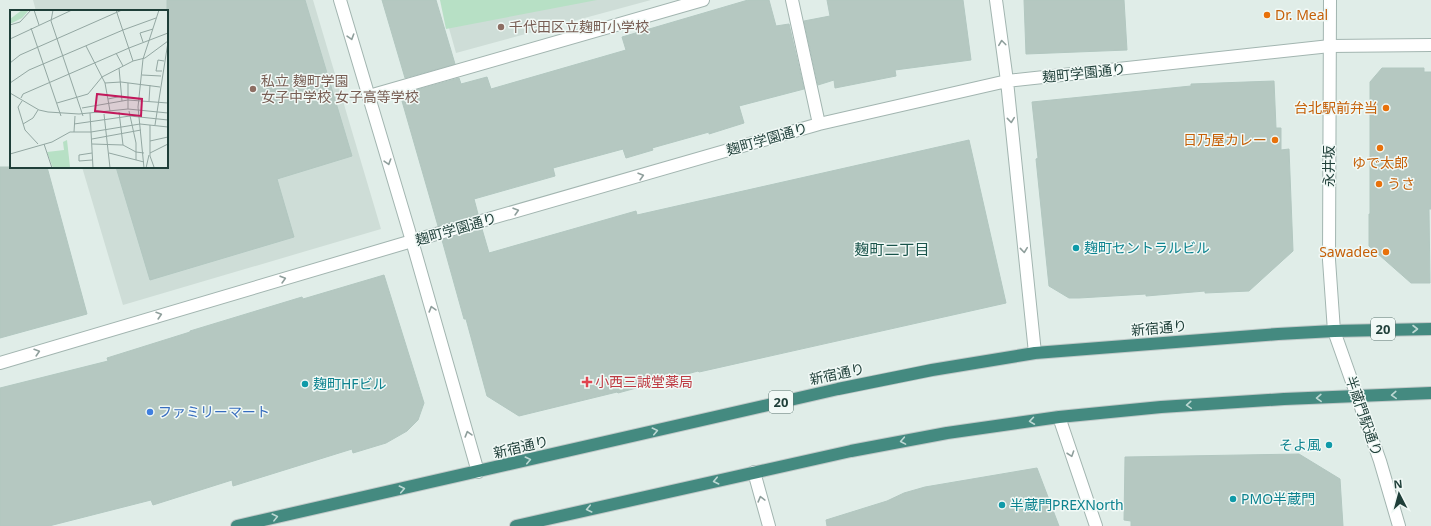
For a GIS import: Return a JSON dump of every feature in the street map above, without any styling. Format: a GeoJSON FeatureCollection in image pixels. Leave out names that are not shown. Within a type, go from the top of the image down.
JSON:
{"type":"FeatureCollection","features":[{"type":"Feature","properties":{"kind":"highway","name":"新宿通り"},"geometry":{"type":"LineString","coordinates":[[237,526],[838,389],[932,370],[1035,354],[1251,336],[1334,331],[1431,329]]}},
{"type":"Feature","properties":{"kind":"highway"},"geometry":{"type":"LineString","coordinates":[[516,526],[851,451],[948,433],[1059,418],[1161,407],[1284,399],[1431,393]]}},
{"type":"Feature","properties":{"kind":"street"},"geometry":{"type":"LineString","coordinates":[[340,0],[412,241],[478,472]]}},
{"type":"Feature","properties":{"kind":"street"},"geometry":{"type":"LineString","coordinates":[[369,96],[703,0]]}},
{"type":"Feature","properties":{"kind":"street"},"geometry":{"type":"LineString","coordinates":[[792,0],[819,124]]}},
{"type":"Feature","properties":{"kind":"street"},"geometry":{"type":"LineString","coordinates":[[996,0],[1007,82],[1035,354]]}},
{"type":"Feature","properties":{"kind":"street","name":"永井坂"},"geometry":{"type":"LineString","coordinates":[[1330,0],[1329,260],[1334,331]]}},
{"type":"Feature","properties":{"kind":"street","name":"麹町学園通り"},"geometry":{"type":"LineString","coordinates":[[0,363],[412,241],[819,124],[1007,82],[1330,46],[1431,45]]}},
{"type":"Feature","properties":{"kind":"street","name":"半蔵門駅通り"},"geometry":{"type":"LineString","coordinates":[[1334,331],[1380,461],[1399,526]]}},
{"type":"Feature","properties":{"kind":"street"},"geometry":{"type":"LineString","coordinates":[[1059,418],[1096,526]]}},
{"type":"Feature","properties":{"kind":"street"},"geometry":{"type":"LineString","coordinates":[[754,472],[769,526]]}},
{"type":"Feature","properties":{"kind":"shaded area","name":"私立 麹町学園 女子中学校 女子高等学校"},"geometry":{"type":"Polygon","coordinates":[[[33,0],[313,0],[381,229],[123,305],[82,168],[168,168],[168,10],[36,10],[33,0]]]}},
{"type":"Feature","properties":{"kind":"shaded area","name":"千代田区立麹町小学校"},"geometry":{"type":"Polygon","coordinates":[[[441,0],[651,0],[456,53],[441,0]]]}},
{"type":"Feature","properties":{"kind":"green space"},"geometry":{"type":"Polygon","coordinates":[[[440,0],[597,0],[446,29],[440,0]]]}},
{"type":"Feature","properties":{"kind":"building","name":"私立 麹町学園 女子中学校 女子高等学校"},"geometry":{"type":"Polygon","coordinates":[[[167,0],[305,0],[352,156],[277,179],[294,237],[150,280],[116,168],[168,168],[167,0]]]}},
{"type":"Feature","properties":{"kind":"building"},"geometry":{"type":"Polygon","coordinates":[[[382,0],[436,0],[455,64],[405,78],[382,0]]]}},
{"type":"Feature","properties":{"kind":"building"},"geometry":{"type":"Polygon","coordinates":[[[748,0],[769,0],[776,26],[789,24],[804,89],[739,106],[744,123],[709,134],[709,132],[652,148],[653,150],[626,158],[623,149],[553,168],[555,176],[474,199],[478,214],[438,226],[402,101],[411,98],[409,92],[459,78],[461,84],[487,77],[491,89],[626,50],[622,37],[748,0]]]}},
{"type":"Feature","properties":{"kind":"building"},"geometry":{"type":"Polygon","coordinates":[[[827,0],[963,0],[971,60],[895,70],[896,76],[835,88],[834,80],[818,85],[804,21],[830,16],[827,0]]]}},
{"type":"Feature","properties":{"kind":"building"},"geometry":{"type":"Polygon","coordinates":[[[1024,0],[1124,0],[1127,50],[1026,54],[1024,0]]]}},
{"type":"Feature","properties":{"kind":"building"},"geometry":{"type":"Polygon","coordinates":[[[1382,68],[1424,68],[1424,72],[1431,72],[1431,209],[1429,209],[1430,283],[1411,283],[1369,246],[1370,82],[1382,68]]]}},
{"type":"Feature","properties":{"kind":"building"},"geometry":{"type":"Polygon","coordinates":[[[1274,81],[1276,128],[1281,128],[1281,150],[1289,149],[1293,251],[1249,291],[1205,293],[1205,291],[1146,296],[1146,294],[1069,298],[1049,286],[1036,159],[1038,158],[1032,102],[1191,86],[1191,84],[1274,81]]]}},
{"type":"Feature","properties":{"kind":"building"},"geometry":{"type":"Polygon","coordinates":[[[969,140],[1006,303],[698,371],[618,393],[617,392],[519,416],[487,396],[442,240],[482,229],[489,253],[636,211],[637,215],[969,140]]]}},
{"type":"Feature","properties":{"kind":"building"},"geometry":{"type":"Polygon","coordinates":[[[0,167],[47,168],[87,314],[0,338],[0,167]]]}},
{"type":"Feature","properties":{"kind":"building"},"geometry":{"type":"Polygon","coordinates":[[[384,275],[424,403],[418,420],[407,431],[386,443],[353,453],[352,449],[233,486],[232,480],[153,505],[151,500],[49,526],[0,526],[0,388],[108,361],[107,358],[190,331],[302,297],[303,299],[384,275]]]}},
{"type":"Feature","properties":{"kind":"building","name":"PMO半蔵門"},"geometry":{"type":"Polygon","coordinates":[[[1299,454],[1340,479],[1343,526],[1131,526],[1131,521],[1124,520],[1125,457],[1299,454]]]}},
{"type":"Feature","properties":{"kind":"building"},"geometry":{"type":"Polygon","coordinates":[[[1037,468],[1059,526],[827,526],[826,520],[887,501],[904,493],[925,487],[1037,468]]]}},
{"type":"Feature","properties":{"kind":"place","name":"Dr. Meal"},"geometry":{"type":"Point","coordinates":[1267,15]}},
{"type":"Feature","properties":{"kind":"place","name":"千代田区立麹町小学校"},"geometry":{"type":"Point","coordinates":[501,27]}},
{"type":"Feature","properties":{"kind":"place","name":"私立 麹町学園 女子中学校 女子高等学校"},"geometry":{"type":"Point","coordinates":[253,89]}},
{"type":"Feature","properties":{"kind":"place","name":"台北駅前弁当"},"geometry":{"type":"Point","coordinates":[1386,108]}},
{"type":"Feature","properties":{"kind":"place","name":"日乃屋カレー"},"geometry":{"type":"Point","coordinates":[1275,140]}},
{"type":"Feature","properties":{"kind":"place","name":"ゆで太郎"},"geometry":{"type":"Point","coordinates":[1380,148]}},
{"type":"Feature","properties":{"kind":"place","name":"うさ"},"geometry":{"type":"Point","coordinates":[1379,184]}},
{"type":"Feature","properties":{"kind":"place","name":"麹町セントラルビル"},"geometry":{"type":"Point","coordinates":[1076,248]}},
{"type":"Feature","properties":{"kind":"place","name":"Sawadee"},"geometry":{"type":"Point","coordinates":[1386,252]}},
{"type":"Feature","properties":{"kind":"place","name":"小西三誠堂薬局"},"geometry":{"type":"Point","coordinates":[587,382]}},
{"type":"Feature","properties":{"kind":"place","name":"麹町HFビル"},"geometry":{"type":"Point","coordinates":[305,384]}},
{"type":"Feature","properties":{"kind":"place","name":"ファミリーマート"},"geometry":{"type":"Point","coordinates":[150,412]}},
{"type":"Feature","properties":{"kind":"place","name":"そよ風"},"geometry":{"type":"Point","coordinates":[1329,445]}},
{"type":"Feature","properties":{"kind":"place","name":"PMO半蔵門"},"geometry":{"type":"Point","coordinates":[1233,499]}},
{"type":"Feature","properties":{"kind":"place","name":"半蔵門PREXNorth"},"geometry":{"type":"Point","coordinates":[1002,505]}},
{"type":"Feature","properties":{"kind":"district","name":"麹町二丁目"},"geometry":{"type":"Point","coordinates":[892,250]}}]}
